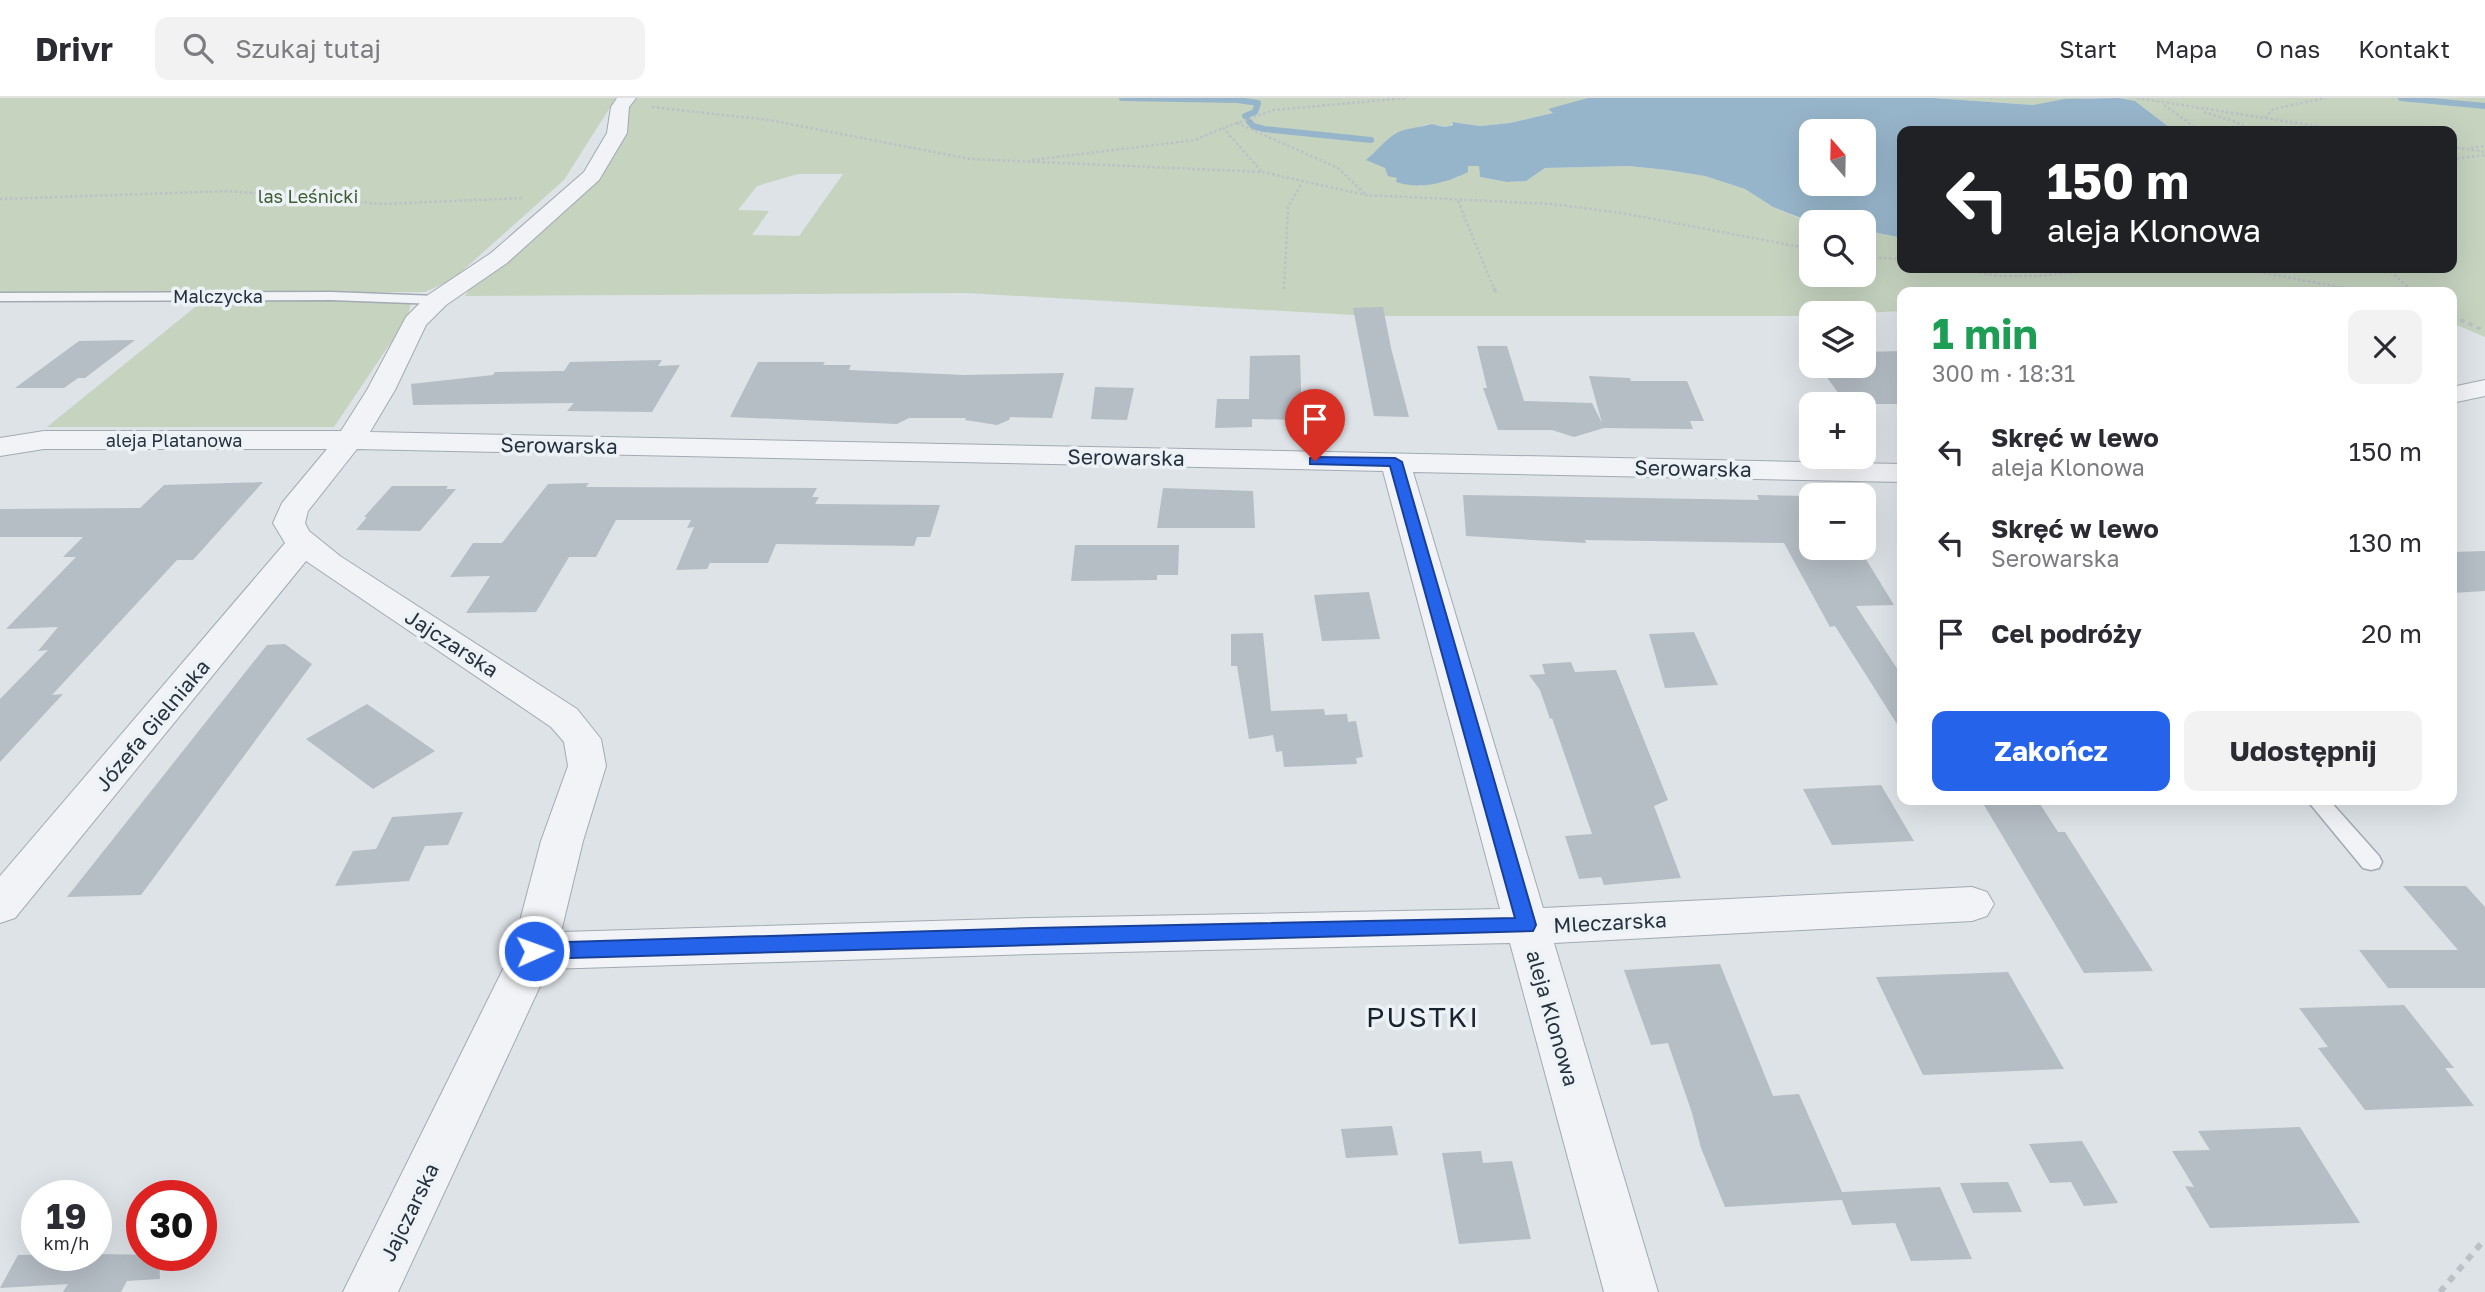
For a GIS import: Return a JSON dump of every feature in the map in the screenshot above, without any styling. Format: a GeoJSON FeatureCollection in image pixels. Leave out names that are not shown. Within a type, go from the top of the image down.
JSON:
{"type":"FeatureCollection","features":[{"type":"Feature","properties":{"kind":"street"},"geometry":{"type":"LineString","coordinates":[[303,543],[289,523],[293,510],[349,440],[381,390],[415,322],[437,300],[499,258],[592,176],[617,133],[623,102]]}},
{"type":"Feature","properties":{"kind":"street"},"geometry":{"type":"LineString","coordinates":[[2457,394],[2485,388]]}},
{"type":"Feature","properties":{"kind":"street","name":"aleja Platanowa"},"geometry":{"type":"LineString","coordinates":[[0,447],[44,440],[349,440]]}},
{"type":"Feature","properties":{"kind":"street","name":"Serowarska"},"geometry":{"type":"LineString","coordinates":[[349,440],[1897,473]]}},
{"type":"Feature","properties":{"kind":"street","name":"aleja Klonowa"},"geometry":{"type":"LineString","coordinates":[[1395,462],[1631,1292]]}},
{"type":"Feature","properties":{"kind":"street","name":"Józefa Gielniaka"},"geometry":{"type":"LineString","coordinates":[[0,906],[303,543]]}},
{"type":"Feature","properties":{"kind":"street","name":"Jajczarska"},"geometry":{"type":"LineString","coordinates":[[303,543],[328,563],[564,718],[582,739],[587,766],[562,841],[534,951],[370,1292]]}},
{"type":"Feature","properties":{"kind":"street","name":"Mleczarska"},"geometry":{"type":"LineString","coordinates":[[534,951],[1020,936],[1526,925],[1972,904]]}},
{"type":"Feature","properties":{"kind":"lane","name":"Malczycka"},"geometry":{"type":"LineString","coordinates":[[0,297],[331,296],[437,300]]}},
{"type":"Feature","properties":{"kind":"lane"},"geometry":{"type":"LineString","coordinates":[[2321,805],[2371,862]]}},
{"type":"Feature","properties":{"kind":"path"},"geometry":{"type":"LineString","coordinates":[[1018,162],[1195,140],[1244,119],[1274,110],[1405,98]]}},
{"type":"Feature","properties":{"kind":"path"},"geometry":{"type":"LineString","coordinates":[[2137,98],[2316,126]]}},
{"type":"Feature","properties":{"kind":"path"},"geometry":{"type":"LineString","coordinates":[[2152,98],[2193,126]]}},
{"type":"Feature","properties":{"kind":"path"},"geometry":{"type":"LineString","coordinates":[[2184,98],[2186,107]]}},
{"type":"Feature","properties":{"kind":"path"},"geometry":{"type":"LineString","coordinates":[[2265,118],[2273,109],[2326,98]]}},
{"type":"Feature","properties":{"kind":"path"},"geometry":{"type":"LineString","coordinates":[[623,102],[743,116],[925,153],[1018,162],[1262,172],[1302,183],[1366,195],[1552,204],[1622,213],[1799,247]]}},
{"type":"Feature","properties":{"kind":"path"},"geometry":{"type":"LineString","coordinates":[[2186,107],[2243,126]]}},
{"type":"Feature","properties":{"kind":"path"},"geometry":{"type":"LineString","coordinates":[[1237,122],[1338,168],[1366,195]]}},
{"type":"Feature","properties":{"kind":"path"},"geometry":{"type":"LineString","coordinates":[[1223,128],[1262,172]]}},
{"type":"Feature","properties":{"kind":"path"},"geometry":{"type":"LineString","coordinates":[[2466,149],[2485,146]]}},
{"type":"Feature","properties":{"kind":"path"},"geometry":{"type":"LineString","coordinates":[[2457,148],[2485,154]]}},
{"type":"Feature","properties":{"kind":"path"},"geometry":{"type":"LineString","coordinates":[[2457,158],[2485,154]]}},
{"type":"Feature","properties":{"kind":"path"},"geometry":{"type":"LineString","coordinates":[[1284,289],[1288,207],[1302,183]]}},
{"type":"Feature","properties":{"kind":"path"},"geometry":{"type":"LineString","coordinates":[[0,199],[229,191],[382,204],[569,198]]}},
{"type":"Feature","properties":{"kind":"path"},"geometry":{"type":"LineString","coordinates":[[1458,201],[1496,293]]}},
{"type":"Feature","properties":{"kind":"path"},"geometry":{"type":"LineString","coordinates":[[1876,258],[1897,259]]}},
{"type":"Feature","properties":{"kind":"path"},"geometry":{"type":"LineString","coordinates":[[1982,273],[1998,276],[2066,273]]}},
{"type":"Feature","properties":{"kind":"path"},"geometry":{"type":"LineString","coordinates":[[2264,273],[2338,287]]}},
{"type":"Feature","properties":{"kind":"path"},"geometry":{"type":"LineString","coordinates":[[2392,273],[2408,287]]}},
{"type":"Feature","properties":{"kind":"path"},"geometry":{"type":"LineString","coordinates":[[2457,318],[2485,331]]}},
{"type":"Feature","properties":{"kind":"path"},"geometry":{"type":"LineString","coordinates":[[2440,1292],[2485,1239]]}},
{"type":"Feature","properties":{"kind":"green space","name":"las Leśnicki"},"geometry":{"type":"Polygon","coordinates":[[[0,98],[616,98],[564,180],[452,280],[425,292],[0,294],[0,98]]]}},
{"type":"Feature","properties":{"kind":"green space"},"geometry":{"type":"Polygon","coordinates":[[[631,98],[1588,98],[1549,110],[1554,113],[1510,123],[1480,126],[1453,122],[1450,127],[1428,124],[1396,134],[1367,160],[1386,168],[1397,178],[1421,186],[1459,177],[1468,166],[1479,166],[1480,177],[1507,182],[1526,181],[1545,168],[1629,166],[1705,176],[1745,189],[1773,207],[1799,218],[1799,287],[1876,287],[1876,233],[1897,237],[1897,273],[2457,273],[2457,126],[2168,126],[2135,101],[2119,98],[2485,98],[2485,337],[2457,325],[2457,287],[1897,287],[1897,311],[1876,312],[1876,301],[1799,301],[1799,316],[1371,316],[966,293],[465,296],[478,276],[544,230],[579,197],[631,98]],[[798,174],[757,186],[738,210],[769,211],[752,235],[799,236],[843,174],[798,174]]]}},
{"type":"Feature","properties":{"kind":"green space"},"geometry":{"type":"Polygon","coordinates":[[[1933,98],[2088,98],[2033,105],[1933,98]]]}},
{"type":"Feature","properties":{"kind":"green space"},"geometry":{"type":"Polygon","coordinates":[[[205,299],[411,300],[408,317],[334,427],[47,427],[205,299]]]}},
{"type":"Feature","properties":{"kind":"water"},"geometry":{"type":"Polygon","coordinates":[[[1588,98],[1933,98],[2033,105],[2065,99],[2119,98],[2135,101],[2168,126],[1897,126],[1897,237],[1876,233],[1876,210],[1799,210],[1799,217],[1773,207],[1745,189],[1705,176],[1667,170],[1629,166],[1545,168],[1526,181],[1507,182],[1480,177],[1479,166],[1468,166],[1468,172],[1451,179],[1414,185],[1396,182],[1397,178],[1388,176],[1385,168],[1366,160],[1391,137],[1407,129],[1430,124],[1449,126],[1453,125],[1452,122],[1480,126],[1510,123],[1553,113],[1548,109],[1588,98]]]}},
{"type":"Feature","properties":{"kind":"building"},"geometry":{"type":"Polygon","coordinates":[[[1383,307],[1409,417],[1374,416],[1353,308],[1383,307]]]}},
{"type":"Feature","properties":{"kind":"building"},"geometry":{"type":"Polygon","coordinates":[[[135,340],[85,378],[78,378],[64,388],[15,388],[79,341],[135,340]]]}},
{"type":"Feature","properties":{"kind":"building"},"geometry":{"type":"Polygon","coordinates":[[[1477,346],[1507,346],[1524,401],[1592,403],[1602,423],[1589,376],[1630,378],[1631,381],[1687,381],[1704,421],[1690,421],[1693,429],[1604,428],[1574,437],[1552,430],[1498,430],[1483,388],[1487,388],[1477,346]]]}},
{"type":"Feature","properties":{"kind":"building"},"geometry":{"type":"Polygon","coordinates":[[[1897,351],[1897,404],[1876,404],[1876,392],[1837,392],[1828,378],[1876,378],[1876,352],[1897,351]]]}},
{"type":"Feature","properties":{"kind":"building"},"geometry":{"type":"Polygon","coordinates":[[[1300,355],[1302,420],[1252,419],[1252,427],[1215,428],[1217,399],[1249,399],[1250,356],[1300,355]]]}},
{"type":"Feature","properties":{"kind":"building"},"geometry":{"type":"Polygon","coordinates":[[[662,360],[658,366],[680,365],[652,412],[567,411],[574,403],[413,405],[411,384],[493,375],[495,372],[564,371],[570,362],[662,360]]]}},
{"type":"Feature","properties":{"kind":"building"},"geometry":{"type":"Polygon","coordinates":[[[758,362],[825,362],[823,365],[851,365],[849,370],[965,375],[1064,373],[1052,418],[1010,417],[997,425],[965,420],[966,418],[909,418],[897,424],[730,417],[758,362]]]}},
{"type":"Feature","properties":{"kind":"building"},"geometry":{"type":"Polygon","coordinates":[[[1095,387],[1134,388],[1127,420],[1091,419],[1095,387]]]}},
{"type":"Feature","properties":{"kind":"building"},"geometry":{"type":"Polygon","coordinates":[[[263,482],[193,560],[177,560],[52,695],[63,694],[0,762],[0,699],[48,650],[38,651],[58,627],[6,629],[76,557],[63,557],[83,537],[0,537],[0,509],[140,508],[164,485],[263,482]]]}},
{"type":"Feature","properties":{"kind":"building"},"geometry":{"type":"Polygon","coordinates":[[[589,483],[586,487],[817,488],[812,497],[819,497],[815,504],[940,505],[930,537],[917,537],[914,546],[776,544],[768,563],[710,563],[707,569],[676,570],[694,527],[687,528],[691,520],[616,520],[596,557],[569,557],[536,612],[466,613],[490,576],[450,577],[473,543],[502,543],[548,484],[589,483]]]}},
{"type":"Feature","properties":{"kind":"building"},"geometry":{"type":"Polygon","coordinates":[[[392,486],[448,486],[446,489],[456,489],[420,531],[356,530],[392,486]]]}},
{"type":"Feature","properties":{"kind":"building"},"geometry":{"type":"Polygon","coordinates":[[[1163,488],[1253,491],[1255,528],[1157,528],[1163,488]]]}},
{"type":"Feature","properties":{"kind":"building"},"geometry":{"type":"Polygon","coordinates":[[[1463,495],[1759,500],[1757,495],[1799,496],[1799,560],[1866,560],[1894,605],[1856,606],[1897,668],[1897,724],[1835,626],[1830,627],[1784,543],[1585,540],[1586,543],[1466,536],[1463,495]]]}},
{"type":"Feature","properties":{"kind":"building"},"geometry":{"type":"Polygon","coordinates":[[[1075,545],[1179,545],[1178,575],[1157,575],[1157,580],[1071,581],[1075,545]]]}},
{"type":"Feature","properties":{"kind":"building"},"geometry":{"type":"Polygon","coordinates":[[[2485,551],[2485,591],[2457,593],[2457,552],[2485,551]]]}},
{"type":"Feature","properties":{"kind":"building"},"geometry":{"type":"Polygon","coordinates":[[[1369,592],[1380,639],[1322,641],[1314,595],[1369,592]]]}},
{"type":"Feature","properties":{"kind":"building"},"geometry":{"type":"Polygon","coordinates":[[[1694,632],[1718,685],[1665,688],[1649,634],[1694,632]]]}},
{"type":"Feature","properties":{"kind":"building"},"geometry":{"type":"Polygon","coordinates":[[[1263,633],[1271,711],[1324,709],[1325,715],[1347,714],[1348,722],[1356,721],[1363,757],[1356,758],[1357,764],[1284,767],[1282,751],[1276,752],[1273,735],[1249,739],[1237,666],[1231,666],[1231,634],[1263,633]]]}},
{"type":"Feature","properties":{"kind":"building"},"geometry":{"type":"Polygon","coordinates":[[[285,644],[312,664],[141,895],[67,897],[267,645],[285,644]]]}},
{"type":"Feature","properties":{"kind":"building"},"geometry":{"type":"Polygon","coordinates":[[[1571,662],[1575,672],[1616,670],[1668,800],[1654,806],[1681,878],[1604,885],[1601,877],[1579,879],[1565,836],[1592,834],[1552,718],[1550,719],[1540,690],[1529,675],[1545,674],[1542,664],[1571,662]]]}},
{"type":"Feature","properties":{"kind":"building"},"geometry":{"type":"Polygon","coordinates":[[[367,704],[435,751],[373,789],[306,739],[367,704]]]}},
{"type":"Feature","properties":{"kind":"building"},"geometry":{"type":"Polygon","coordinates":[[[1881,785],[1914,841],[1832,845],[1803,789],[1881,785]]]}},
{"type":"Feature","properties":{"kind":"building"},"geometry":{"type":"Polygon","coordinates":[[[1984,805],[2041,805],[2058,832],[2065,832],[2153,971],[2084,973],[1984,805]]]}},
{"type":"Feature","properties":{"kind":"building"},"geometry":{"type":"Polygon","coordinates":[[[463,812],[448,845],[425,846],[409,881],[335,886],[353,851],[376,849],[392,817],[463,812]]]}},
{"type":"Feature","properties":{"kind":"building"},"geometry":{"type":"Polygon","coordinates":[[[2403,886],[2466,886],[2485,907],[2485,988],[2388,988],[2359,950],[2458,950],[2403,886]]]}},
{"type":"Feature","properties":{"kind":"building"},"geometry":{"type":"Polygon","coordinates":[[[1720,964],[1773,1096],[1799,1094],[1842,1192],[1940,1187],[1972,1259],[1911,1261],[1895,1223],[1852,1225],[1842,1200],[1725,1207],[1701,1148],[1668,1043],[1651,1045],[1624,970],[1720,964]]]}},
{"type":"Feature","properties":{"kind":"building"},"geometry":{"type":"Polygon","coordinates":[[[2008,972],[2064,1069],[1923,1075],[1876,977],[2008,972]]]}},
{"type":"Feature","properties":{"kind":"building"},"geometry":{"type":"Polygon","coordinates":[[[2404,1005],[2454,1068],[2445,1068],[2474,1106],[2365,1110],[2318,1048],[2328,1047],[2299,1008],[2404,1005]]]}},
{"type":"Feature","properties":{"kind":"building"},"geometry":{"type":"Polygon","coordinates":[[[1392,1126],[1398,1155],[1346,1158],[1341,1129],[1392,1126]]]}},
{"type":"Feature","properties":{"kind":"building"},"geometry":{"type":"Polygon","coordinates":[[[2300,1127],[2360,1223],[2210,1228],[2185,1186],[2194,1187],[2172,1151],[2210,1150],[2198,1131],[2300,1127]]]}},
{"type":"Feature","properties":{"kind":"building"},"geometry":{"type":"Polygon","coordinates":[[[2082,1141],[2118,1203],[2084,1206],[2071,1182],[2050,1183],[2029,1144],[2082,1141]]]}},
{"type":"Feature","properties":{"kind":"building"},"geometry":{"type":"Polygon","coordinates":[[[1481,1151],[1483,1163],[1512,1161],[1531,1239],[1459,1244],[1442,1153],[1481,1151]]]}},
{"type":"Feature","properties":{"kind":"building"},"geometry":{"type":"Polygon","coordinates":[[[2008,1182],[2022,1212],[1973,1213],[1960,1183],[2008,1182]]]}},
{"type":"Feature","properties":{"kind":"building"},"geometry":{"type":"Polygon","coordinates":[[[112,1254],[126,1254],[126,1271],[160,1271],[160,1279],[127,1281],[121,1292],[63,1292],[68,1284],[0,1288],[18,1255],[21,1255],[21,1271],[112,1271],[112,1254]]]}},
{"type":"Feature","properties":{"kind":"waterway"},"geometry":{"type":"LineString","coordinates":[[1122,98],[1238,100],[1258,103],[1255,112],[1245,116]]}},
{"type":"Feature","properties":{"kind":"waterway"},"geometry":{"type":"LineString","coordinates":[[2401,98],[2485,106]]}},
{"type":"Feature","properties":{"kind":"waterway"},"geometry":{"type":"LineString","coordinates":[[1248,120],[1253,126],[1264,129],[1371,140]]}},
{"type":"Feature","properties":{"kind":"district","name":"PUSTKI"},"geometry":{"type":"Point","coordinates":[1423,1016]}},
{"type":"Feature","properties":{"kind":"route"},"geometry":{"type":"LineString","coordinates":[[534,951],[1526,925],[1395,462],[1315,461]]}}]}
